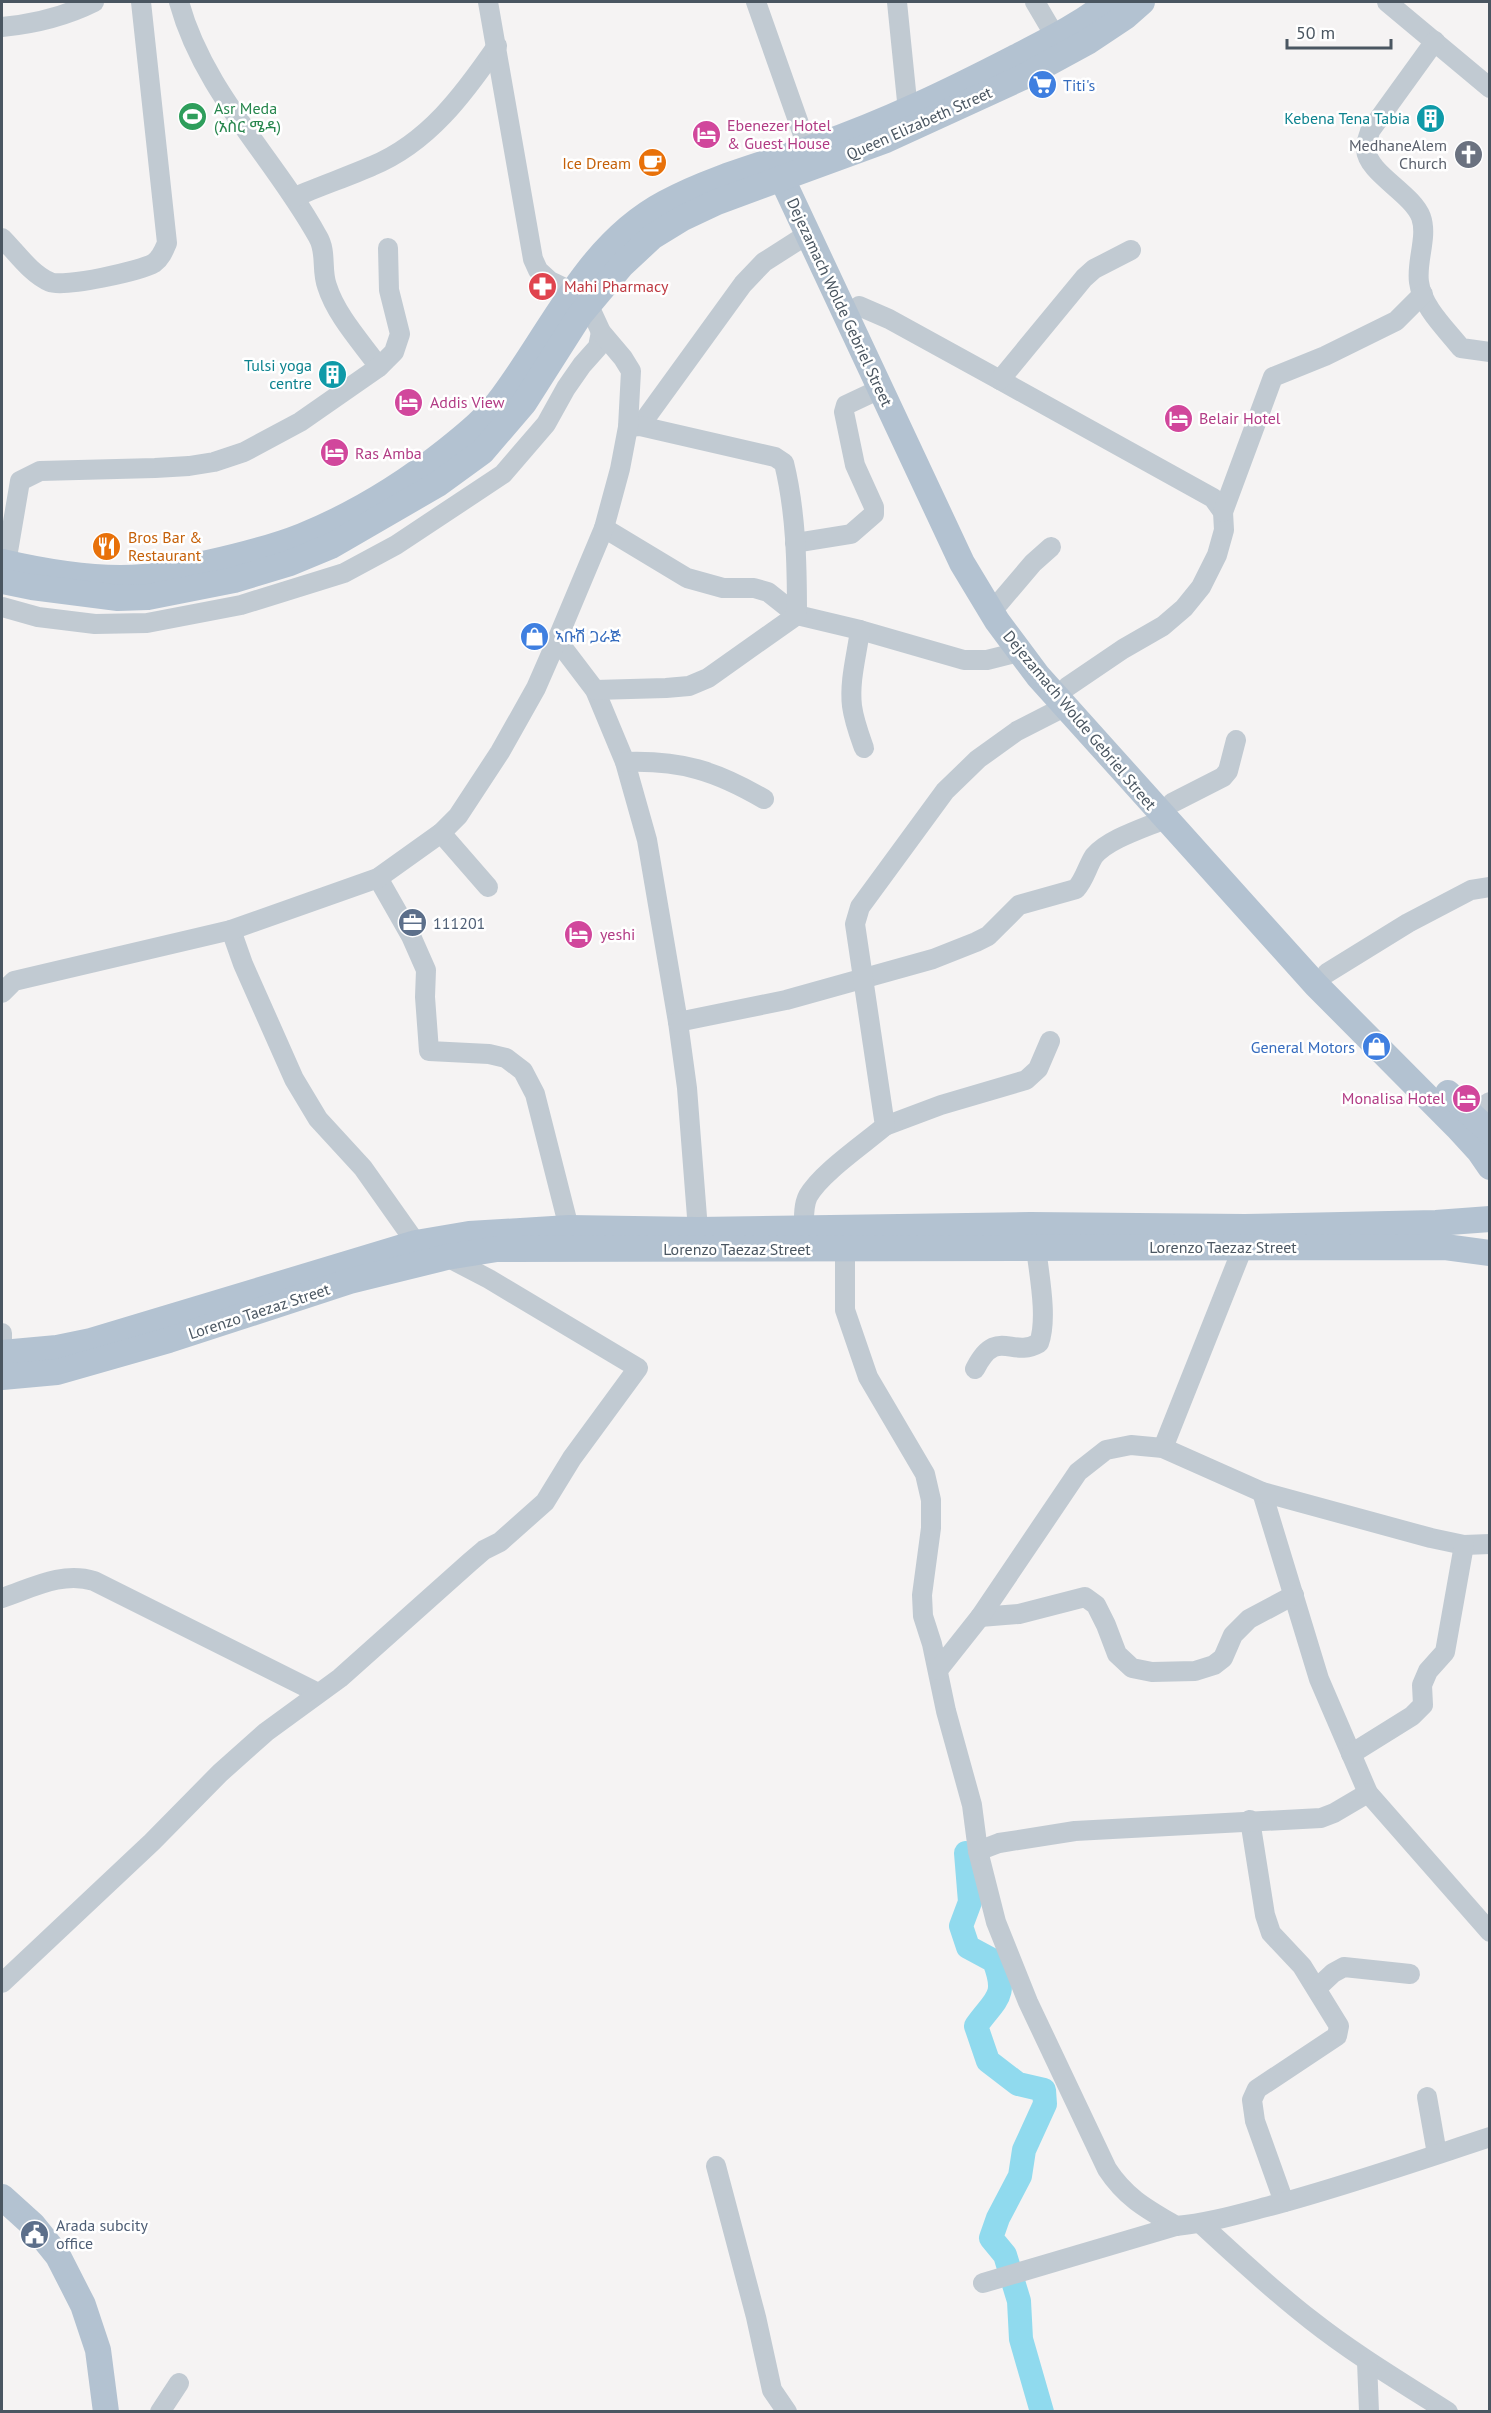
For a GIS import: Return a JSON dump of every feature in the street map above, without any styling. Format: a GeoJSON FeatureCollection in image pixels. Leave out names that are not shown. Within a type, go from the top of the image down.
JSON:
{"type":"FeatureCollection","features":[{"type":"Feature","properties":{"kind":"main road","name":"Queen Elizabeth Street"},"geometry":{"type":"LineString","coordinates":[[3,572],[32,587],[118,598],[148,597],[234,580],[290,563],[331,546],[429,489],[482,452],[524,403],[563,340],[581,299],[622,266],[652,237],[682,218],[791,163],[908,111],[1055,36],[1081,22],[1109,2]]}},
{"type":"Feature","properties":{"kind":"main road","name":"Queen Elizabeth Street"},"geometry":{"type":"LineString","coordinates":[[791,163],[886,140],[1021,78],[1089,41],[1125,17],[1142,2]]}},
{"type":"Feature","properties":{"kind":"main road","name":"Dejezamach Wolde Gebriel Street"},"geometry":{"type":"LineString","coordinates":[[791,163],[808,234],[962,563],[997,621],[1019,652],[1066,697],[1168,811],[1316,985],[1479,1150],[1490,1167]]}},
{"type":"Feature","properties":{"kind":"main road","name":"Dejezamach Wolde Gebriel Street"},"geometry":{"type":"LineString","coordinates":[[791,163],[966,542],[999,603],[1066,697]]}},
{"type":"Feature","properties":{"kind":"main road","name":"Dejezamach Wolde Gebriel Street"},"geometry":{"type":"LineString","coordinates":[[1168,811],[1327,973],[1480,1108],[1490,1131]]}},
{"type":"Feature","properties":{"kind":"main road","name":"Lorenzo Taezaz Street"},"geometry":{"type":"LineString","coordinates":[[2,1377],[57,1372],[169,1340],[350,1281],[447,1257],[497,1249],[845,1250],[914,1239],[1030,1226],[1245,1227],[1436,1223],[1490,1219]]}},
{"type":"Feature","properties":{"kind":"main road","name":"Lorenzo Taezaz Street"},"geometry":{"type":"LineString","coordinates":[[2,1353],[57,1348],[91,1341],[416,1243],[469,1234],[569,1228],[804,1229],[1036,1248],[1445,1247],[1490,1253]]}},
{"type":"Feature","properties":{"kind":"main road"},"geometry":{"type":"LineString","coordinates":[[2,2197],[33,2225],[58,2256],[83,2305],[98,2350],[106,2412]]}},
{"type":"Feature","properties":{"kind":"street"},"geometry":{"type":"LineString","coordinates":[[2,27],[45,20],[94,2]]}},
{"type":"Feature","properties":{"kind":"street"},"geometry":{"type":"LineString","coordinates":[[2,238],[40,276],[51,283],[64,284],[108,276],[154,263],[162,254],[167,243],[141,2]]}},
{"type":"Feature","properties":{"kind":"street"},"geometry":{"type":"LineString","coordinates":[[179,2],[189,31],[223,99],[295,197],[320,240],[327,287],[338,308],[379,367]]}},
{"type":"Feature","properties":{"kind":"street"},"geometry":{"type":"LineString","coordinates":[[488,2],[533,259],[538,270],[550,281],[581,299],[601,332],[631,371],[634,426]]}},
{"type":"Feature","properties":{"kind":"street"},"geometry":{"type":"LineString","coordinates":[[756,2],[791,163]]}},
{"type":"Feature","properties":{"kind":"street"},"geometry":{"type":"LineString","coordinates":[[897,2],[908,111]]}},
{"type":"Feature","properties":{"kind":"street"},"geometry":{"type":"LineString","coordinates":[[1035,2],[1055,36]]}},
{"type":"Feature","properties":{"kind":"street"},"geometry":{"type":"LineString","coordinates":[[1387,2],[1490,88]]}},
{"type":"Feature","properties":{"kind":"street"},"geometry":{"type":"LineString","coordinates":[[1435,41],[1370,131],[1365,148],[1369,160],[1415,207],[1421,218],[1419,282],[1426,303],[1461,348],[1490,352]]}},
{"type":"Feature","properties":{"kind":"street"},"geometry":{"type":"LineString","coordinates":[[295,197],[374,166],[412,143],[444,116],[497,46]]}},
{"type":"Feature","properties":{"kind":"street"},"geometry":{"type":"LineString","coordinates":[[2,993],[14,981],[231,930],[378,878],[441,833],[458,816],[500,752],[536,688],[604,528],[634,426],[743,284],[764,262],[808,234]]}},
{"type":"Feature","properties":{"kind":"street"},"geometry":{"type":"LineString","coordinates":[[3,572],[20,481],[40,471],[155,468],[213,462],[244,452],[287,431],[379,367],[394,352],[400,334],[388,290],[388,248]]}},
{"type":"Feature","properties":{"kind":"street"},"geometry":{"type":"LineString","coordinates":[[1000,380],[1084,278],[1131,250]]}},
{"type":"Feature","properties":{"kind":"street"},"geometry":{"type":"LineString","coordinates":[[885,1126],[855,924],[860,907],[933,805],[978,759],[1066,697],[1123,649],[1163,626],[1184,608],[1201,587],[1217,555],[1224,530],[1223,512],[1273,377],[1325,356],[1396,321],[1423,294]]}},
{"type":"Feature","properties":{"kind":"street"},"geometry":{"type":"LineString","coordinates":[[859,306],[1000,380],[1213,498],[1223,512]]}},
{"type":"Feature","properties":{"kind":"street"},"geometry":{"type":"LineString","coordinates":[[2,607],[38,617],[95,624],[147,623],[241,605],[344,573],[396,545],[504,474],[546,424],[571,380],[598,347],[601,332]]}},
{"type":"Feature","properties":{"kind":"street"},"geometry":{"type":"LineString","coordinates":[[795,543],[851,534],[874,514],[874,507],[855,465],[843,412],[846,405],[880,389]]}},
{"type":"Feature","properties":{"kind":"street"},"geometry":{"type":"LineString","coordinates":[[634,426],[775,458],[784,463],[789,481],[795,543],[797,615]]}},
{"type":"Feature","properties":{"kind":"street"},"geometry":{"type":"LineString","coordinates":[[604,528],[687,578],[723,588],[754,588],[768,592],[797,615],[861,630],[964,660],[987,660],[1019,652]]}},
{"type":"Feature","properties":{"kind":"street"},"geometry":{"type":"LineString","coordinates":[[999,603],[1033,563],[1051,546]]}},
{"type":"Feature","properties":{"kind":"street"},"geometry":{"type":"LineString","coordinates":[[595,690],[689,686],[708,678],[797,615]]}},
{"type":"Feature","properties":{"kind":"street"},"geometry":{"type":"LineString","coordinates":[[861,630],[852,684],[852,704],[864,748]]}},
{"type":"Feature","properties":{"kind":"street"},"geometry":{"type":"LineString","coordinates":[[557,640],[595,690],[625,762],[646,840],[687,1088],[698,1230]]}},
{"type":"Feature","properties":{"kind":"street"},"geometry":{"type":"LineString","coordinates":[[678,1023],[786,1000],[933,958],[988,936],[1019,905],[1076,889],[1082,883],[1096,854],[1223,777],[1228,771],[1236,740]]}},
{"type":"Feature","properties":{"kind":"street"},"geometry":{"type":"LineString","coordinates":[[625,762],[657,761],[690,767],[730,779],[764,799]]}},
{"type":"Feature","properties":{"kind":"street"},"geometry":{"type":"LineString","coordinates":[[441,833],[488,887]]}},
{"type":"Feature","properties":{"kind":"street"},"geometry":{"type":"LineString","coordinates":[[378,878],[411,936],[426,970],[425,998],[429,1051],[489,1054],[507,1058],[523,1071],[535,1094],[569,1228]]}},
{"type":"Feature","properties":{"kind":"street"},"geometry":{"type":"LineString","coordinates":[[1327,973],[1408,923],[1471,890],[1490,886]]}},
{"type":"Feature","properties":{"kind":"street"},"geometry":{"type":"LineString","coordinates":[[231,930],[243,964],[294,1079],[318,1119],[363,1168],[416,1243]]}},
{"type":"Feature","properties":{"kind":"street"},"geometry":{"type":"LineString","coordinates":[[804,1229],[803,1215],[808,1197],[823,1178],[885,1126],[940,1105],[1026,1080],[1038,1069],[1050,1041]]}},
{"type":"Feature","properties":{"kind":"street"},"geometry":{"type":"LineString","coordinates":[[1163,1448],[1243,1247]]}},
{"type":"Feature","properties":{"kind":"street"},"geometry":{"type":"LineString","coordinates":[[975,1369],[983,1354],[999,1345],[1031,1348],[1039,1343],[1042,1335],[1042,1313],[1036,1248]]}},
{"type":"Feature","properties":{"kind":"street"},"geometry":{"type":"LineString","coordinates":[[845,1250],[845,1311],[868,1377],[925,1474],[931,1500],[931,1528],[922,1594],[923,1616],[972,1805],[978,1851],[996,1922],[1020,1982],[1107,2169],[1119,2187],[1133,2199],[1176,2226]]}},
{"type":"Feature","properties":{"kind":"street"},"geometry":{"type":"LineString","coordinates":[[2,1983],[152,1842],[220,1773],[266,1732],[340,1678],[470,1562],[484,1550],[500,1542],[545,1502],[572,1458],[638,1368],[489,1279],[447,1257]]}},
{"type":"Feature","properties":{"kind":"street"},"geometry":{"type":"LineString","coordinates":[[2,1333],[2,1353]]}},
{"type":"Feature","properties":{"kind":"street"},"geometry":{"type":"LineString","coordinates":[[938,1670],[980,1617],[1078,1472],[1106,1450],[1131,1445],[1163,1448],[1262,1492],[1431,1539],[1464,1545],[1490,1544]]}},
{"type":"Feature","properties":{"kind":"street"},"geometry":{"type":"LineString","coordinates":[[1262,1492],[1319,1679],[1368,1793],[1490,1932]]}},
{"type":"Feature","properties":{"kind":"street"},"geometry":{"type":"LineString","coordinates":[[1351,1754],[1412,1716],[1423,1705],[1422,1685],[1428,1671],[1445,1652],[1464,1545]]}},
{"type":"Feature","properties":{"kind":"street"},"geometry":{"type":"LineString","coordinates":[[2,1598],[60,1578],[78,1576],[94,1581],[318,1693]]}},
{"type":"Feature","properties":{"kind":"street"},"geometry":{"type":"LineString","coordinates":[[980,1617],[1019,1614],[1085,1597],[1096,1605],[1117,1654],[1132,1668],[1152,1672],[1195,1671],[1214,1665],[1224,1658],[1233,1635],[1249,1619],[1294,1595]]}},
{"type":"Feature","properties":{"kind":"street"},"geometry":{"type":"LineString","coordinates":[[978,1851],[999,1843],[1075,1832],[1250,1820],[1321,1818],[1368,1793]]}},
{"type":"Feature","properties":{"kind":"street"},"geometry":{"type":"LineString","coordinates":[[1250,1820],[1265,1915],[1271,1933],[1302,1966],[1339,2026],[1337,2036],[1257,2089],[1252,2100],[1255,2121],[1284,2202]]}},
{"type":"Feature","properties":{"kind":"street"},"geometry":{"type":"LineString","coordinates":[[1317,1988],[1333,1973],[1344,1968],[1410,1974]]}},
{"type":"Feature","properties":{"kind":"street"},"geometry":{"type":"LineString","coordinates":[[1427,2097],[1437,2154]]}},
{"type":"Feature","properties":{"kind":"street"},"geometry":{"type":"LineString","coordinates":[[983,2283],[1176,2226],[1201,2224],[1284,2202],[1490,2137]]}},
{"type":"Feature","properties":{"kind":"street"},"geometry":{"type":"LineString","coordinates":[[716,2166],[756,2317],[772,2390],[787,2412]]}},
{"type":"Feature","properties":{"kind":"street"},"geometry":{"type":"LineString","coordinates":[[1201,2224],[1258,2277],[1310,2320],[1367,2361],[1448,2412]]}},
{"type":"Feature","properties":{"kind":"street"},"geometry":{"type":"LineString","coordinates":[[1367,2361],[1368,2412]]}},
{"type":"Feature","properties":{"kind":"street"},"geometry":{"type":"LineString","coordinates":[[160,2412],[179,2383]]}},
{"type":"Feature","properties":{"kind":"waterway"},"geometry":{"type":"LineString","coordinates":[[966,1853],[970,1902],[961,1926],[968,1947],[994,1961],[1000,1982],[998,1996],[976,2026],[988,2061],[1018,2084],[1044,2090],[1045,2104],[1024,2150],[1020,2176],[998,2218],[991,2238],[1005,2255],[1019,2301],[1021,2339],[1042,2412]]}},
{"type":"Feature","properties":{"kind":"place","name":"Titi's"},"geometry":{"type":"Point","coordinates":[1042,85]}},
{"type":"Feature","properties":{"kind":"place","name":"Asr Meda (አስር ሜዳ)"},"geometry":{"type":"Point","coordinates":[193,117]}},
{"type":"Feature","properties":{"kind":"place","name":"Kebena Tena Tabia"},"geometry":{"type":"Point","coordinates":[1431,118]}},
{"type":"Feature","properties":{"kind":"place","name":"Ebenezer Hotel & Guest House"},"geometry":{"type":"Point","coordinates":[706,134]}},
{"type":"Feature","properties":{"kind":"place","name":"MedhaneAlem Church"},"geometry":{"type":"Point","coordinates":[1468,154]}},
{"type":"Feature","properties":{"kind":"place","name":"Ice Dream"},"geometry":{"type":"Point","coordinates":[652,163]}},
{"type":"Feature","properties":{"kind":"place","name":"Mahi Pharmacy"},"geometry":{"type":"Point","coordinates":[543,286]}},
{"type":"Feature","properties":{"kind":"place","name":"Tulsi yoga centre"},"geometry":{"type":"Point","coordinates":[333,374]}},
{"type":"Feature","properties":{"kind":"place","name":"Addis View"},"geometry":{"type":"Point","coordinates":[409,402]}},
{"type":"Feature","properties":{"kind":"place","name":"Belair Hotel"},"geometry":{"type":"Point","coordinates":[1178,418]}},
{"type":"Feature","properties":{"kind":"place","name":"Ras Amba"},"geometry":{"type":"Point","coordinates":[334,453]}},
{"type":"Feature","properties":{"kind":"place","name":"Bros Bar & Restaurant"},"geometry":{"type":"Point","coordinates":[107,546]}},
{"type":"Feature","properties":{"kind":"place","name":"ኣቡሽ ጋራጅ"},"geometry":{"type":"Point","coordinates":[534,636]}},
{"type":"Feature","properties":{"kind":"place","name":"111201"},"geometry":{"type":"Point","coordinates":[412,923]}},
{"type":"Feature","properties":{"kind":"place","name":"yeshi"},"geometry":{"type":"Point","coordinates":[579,934]}},
{"type":"Feature","properties":{"kind":"place","name":"General Motors"},"geometry":{"type":"Point","coordinates":[1376,1047]}},
{"type":"Feature","properties":{"kind":"place","name":"Monalisa Hotel"},"geometry":{"type":"Point","coordinates":[1466,1098]}},
{"type":"Feature","properties":{"kind":"place","name":"Arada subcity office"},"geometry":{"type":"Point","coordinates":[35,2234]}}]}
